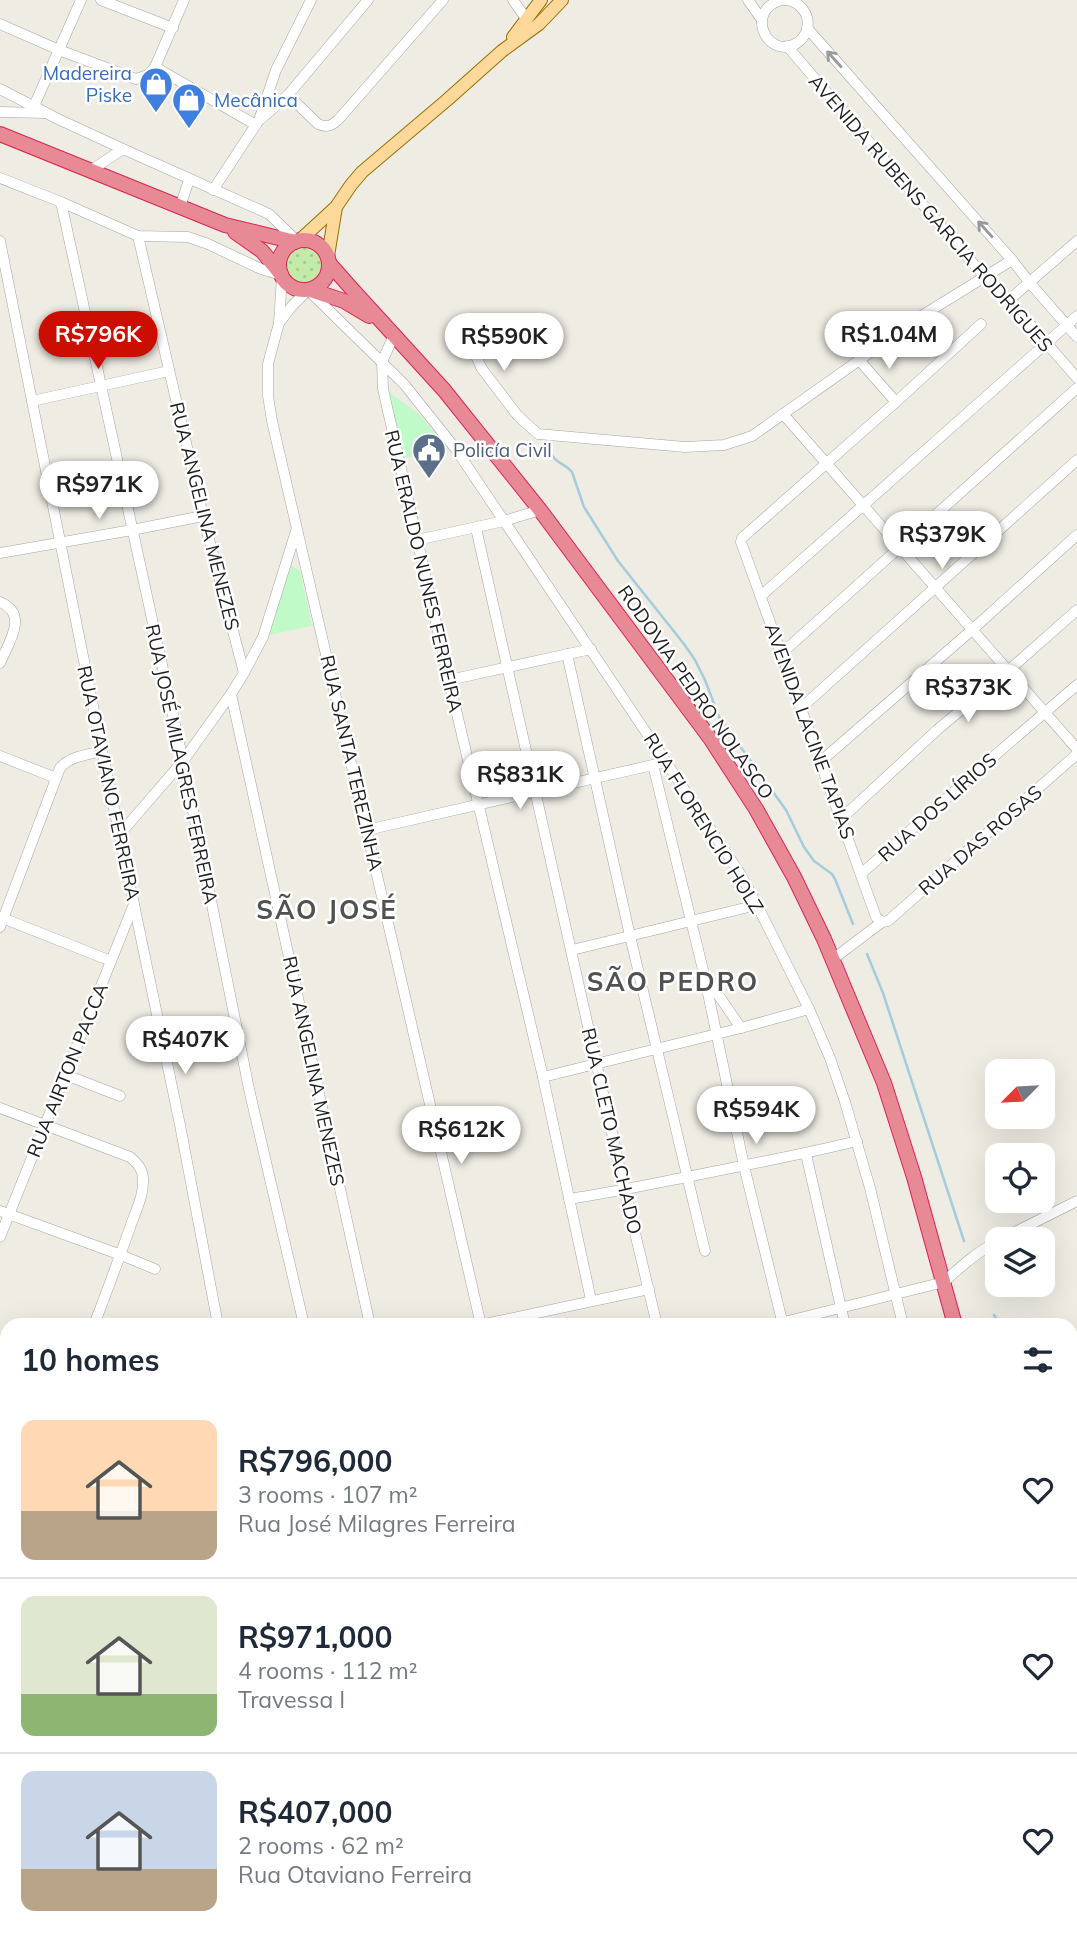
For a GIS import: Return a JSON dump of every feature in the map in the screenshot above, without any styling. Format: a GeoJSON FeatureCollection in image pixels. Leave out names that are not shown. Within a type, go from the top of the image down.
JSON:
{"type":"FeatureCollection","features":[{"type":"Feature","properties":{"kind":"highway"},"geometry":{"type":"LineString","coordinates":[[0,134],[225,225],[316,243],[323,248],[328,259],[327,276],[323,282],[309,290],[293,288],[262,251],[225,225]]}},
{"type":"Feature","properties":{"kind":"highway"},"geometry":{"type":"LineString","coordinates":[[281,275],[280,258],[283,251],[297,241]]}},
{"type":"Feature","properties":{"kind":"highway","name":"RODOVIA PEDRO NOLASCO"},"geometry":{"type":"LineString","coordinates":[[328,259],[444,390],[540,510],[710,738],[756,808],[794,877],[833,960],[884,1083],[914,1177],[953,1318]]}},
{"type":"Feature","properties":{"kind":"highway","name":"RODOVIA PEDRO NOLASCO"},"geometry":{"type":"LineString","coordinates":[[309,290],[344,301],[391,332]]}},
{"type":"Feature","properties":{"kind":"main road"},"geometry":{"type":"LineString","coordinates":[[502,51],[541,0]]}},
{"type":"Feature","properties":{"kind":"main road"},"geometry":{"type":"LineString","coordinates":[[297,241],[336,207],[362,172],[502,51],[539,23],[562,0]]}},
{"type":"Feature","properties":{"kind":"main road"},"geometry":{"type":"LineString","coordinates":[[328,259],[336,207]]}},
{"type":"Feature","properties":{"kind":"street"},"geometry":{"type":"LineString","coordinates":[[34,106],[81,0]]}},
{"type":"Feature","properties":{"kind":"street"},"geometry":{"type":"LineString","coordinates":[[101,0],[173,28]]}},
{"type":"Feature","properties":{"kind":"street"},"geometry":{"type":"LineString","coordinates":[[0,24],[58,50],[135,79],[148,75],[155,68],[184,0]]}},
{"type":"Feature","properties":{"kind":"street"},"geometry":{"type":"LineString","coordinates":[[258,123],[276,71],[311,0]]}},
{"type":"Feature","properties":{"kind":"street"},"geometry":{"type":"LineString","coordinates":[[213,190],[258,123],[288,95],[368,0]]}},
{"type":"Feature","properties":{"kind":"street"},"geometry":{"type":"LineString","coordinates":[[288,95],[318,124],[331,126],[443,0]]}},
{"type":"Feature","properties":{"kind":"street"},"geometry":{"type":"LineString","coordinates":[[748,0],[762,20]]}},
{"type":"Feature","properties":{"kind":"street"},"geometry":{"type":"LineString","coordinates":[[782,0],[796,3],[806,13],[807,28],[800,41],[787,46],[777,45],[763,32],[762,20],[768,6],[782,0]]}},
{"type":"Feature","properties":{"kind":"street"},"geometry":{"type":"LineString","coordinates":[[518,2],[527,20]]}},
{"type":"Feature","properties":{"kind":"street","name":"AVENIDA RUBENS GARCIA RODRIGUES"},"geometry":{"type":"LineString","coordinates":[[807,28],[1077,337]]}},
{"type":"Feature","properties":{"kind":"street","name":"AVENIDA RUBENS GARCIA RODRIGUES"},"geometry":{"type":"LineString","coordinates":[[787,46],[984,276],[1009,300],[1077,378]]}},
{"type":"Feature","properties":{"kind":"street"},"geometry":{"type":"LineString","coordinates":[[155,68],[258,123]]}},
{"type":"Feature","properties":{"kind":"street"},"geometry":{"type":"LineString","coordinates":[[0,89],[189,180],[269,214],[297,241]]}},
{"type":"Feature","properties":{"kind":"street"},"geometry":{"type":"LineString","coordinates":[[0,112],[47,113]]}},
{"type":"Feature","properties":{"kind":"street"},"geometry":{"type":"LineString","coordinates":[[90,171],[124,149]]}},
{"type":"Feature","properties":{"kind":"street"},"geometry":{"type":"LineString","coordinates":[[0,178],[138,236],[188,236],[261,269],[281,275],[279,323]]}},
{"type":"Feature","properties":{"kind":"street"},"geometry":{"type":"LineString","coordinates":[[180,207],[189,180]]}},
{"type":"Feature","properties":{"kind":"street","name":"RUA JOSÉ MILAGRES FERREIRA"},"geometry":{"type":"LineString","coordinates":[[61,202],[183,761],[249,1089],[302,1318]]}},
{"type":"Feature","properties":{"kind":"street","name":"RUA ANGELINA MENEZES"},"geometry":{"type":"LineString","coordinates":[[138,236],[203,516],[244,673]]}},
{"type":"Feature","properties":{"kind":"street","name":"RUA OTAVIANO FERREIRA"},"geometry":{"type":"LineString","coordinates":[[0,241],[180,1125],[217,1318]]}},
{"type":"Feature","properties":{"kind":"street"},"geometry":{"type":"LineString","coordinates":[[1009,300],[1077,241]]}},
{"type":"Feature","properties":{"kind":"street"},"geometry":{"type":"LineString","coordinates":[[470,341],[482,369],[518,416],[538,434],[685,447],[724,445],[752,436],[923,315],[1012,260]]}},
{"type":"Feature","properties":{"kind":"street"},"geometry":{"type":"LineString","coordinates":[[279,323],[309,290]]}},
{"type":"Feature","properties":{"kind":"street","name":"RUA FLORENCIO HOLZ"},"geometry":{"type":"LineString","coordinates":[[309,290],[404,383],[442,430],[741,875],[810,1009],[830,1058],[870,1188],[901,1318]]}},
{"type":"Feature","properties":{"kind":"street"},"geometry":{"type":"LineString","coordinates":[[762,595],[1077,316]]}},
{"type":"Feature","properties":{"kind":"street","name":"RUA SANTA TEREZINHA"},"geometry":{"type":"LineString","coordinates":[[279,323],[268,364],[268,396],[275,434],[479,1318]]}},
{"type":"Feature","properties":{"kind":"street"},"geometry":{"type":"LineString","coordinates":[[826,464],[981,324]]}},
{"type":"Feature","properties":{"kind":"street","name":"RUA ERALDO NUNES FERREIRA"},"geometry":{"type":"LineString","coordinates":[[391,332],[382,362],[383,389],[543,1077],[592,1300]]}},
{"type":"Feature","properties":{"kind":"street"},"geometry":{"type":"LineString","coordinates":[[859,360],[896,402]]}},
{"type":"Feature","properties":{"kind":"street"},"geometry":{"type":"LineString","coordinates":[[32,401],[169,372]]}},
{"type":"Feature","properties":{"kind":"street"},"geometry":{"type":"LineString","coordinates":[[782,653],[1077,388]]}},
{"type":"Feature","properties":{"kind":"street"},"geometry":{"type":"LineString","coordinates":[[783,414],[1077,749]]}},
{"type":"Feature","properties":{"kind":"street"},"geometry":{"type":"LineString","coordinates":[[802,708],[1077,460]]}},
{"type":"Feature","properties":{"kind":"street","name":"AVENIDA LACINE TAPIAS"},"geometry":{"type":"LineString","coordinates":[[826,464],[742,538],[741,542],[876,917],[882,922]]}},
{"type":"Feature","properties":{"kind":"street"},"geometry":{"type":"LineString","coordinates":[[417,540],[505,521],[540,510]]}},
{"type":"Feature","properties":{"kind":"street"},"geometry":{"type":"LineString","coordinates":[[0,553],[203,516]]}},
{"type":"Feature","properties":{"kind":"street","name":"RUA CLETO MACHADO"},"geometry":{"type":"LineString","coordinates":[[476,528],[655,1318]]}},
{"type":"Feature","properties":{"kind":"street"},"geometry":{"type":"LineString","coordinates":[[120,834],[183,761],[244,673],[263,637],[297,531]]}},
{"type":"Feature","properties":{"kind":"street"},"geometry":{"type":"LineString","coordinates":[[820,762],[1076,539]]}},
{"type":"Feature","properties":{"kind":"street"},"geometry":{"type":"LineString","coordinates":[[289,559],[305,563]]}},
{"type":"Feature","properties":{"kind":"street"},"geometry":{"type":"LineString","coordinates":[[0,663],[16,626],[13,611],[4,603]]}},
{"type":"Feature","properties":{"kind":"street"},"geometry":{"type":"LineString","coordinates":[[841,819],[937,730],[1077,610]]}},
{"type":"Feature","properties":{"kind":"street"},"geometry":{"type":"LineString","coordinates":[[449,680],[591,649]]}},
{"type":"Feature","properties":{"kind":"street"},"geometry":{"type":"LineString","coordinates":[[567,654],[630,936],[705,1251]]}},
{"type":"Feature","properties":{"kind":"street","name":"RUA DOS LÍRIOS"},"geometry":{"type":"LineString","coordinates":[[862,874],[1077,685]]}},
{"type":"Feature","properties":{"kind":"street","name":"RUA ANGELINA MENEZES"},"geometry":{"type":"LineString","coordinates":[[231,694],[368,1318]]}},
{"type":"Feature","properties":{"kind":"street"},"geometry":{"type":"LineString","coordinates":[[102,751],[65,762],[56,778],[1,921],[111,961]]}},
{"type":"Feature","properties":{"kind":"street","name":"RUA DAS ROSAS"},"geometry":{"type":"LineString","coordinates":[[833,960],[882,922],[888,921],[1077,754]]}},
{"type":"Feature","properties":{"kind":"street"},"geometry":{"type":"LineString","coordinates":[[0,756],[56,778]]}},
{"type":"Feature","properties":{"kind":"street"},"geometry":{"type":"LineString","coordinates":[[367,830],[666,762]]}},
{"type":"Feature","properties":{"kind":"street"},"geometry":{"type":"LineString","coordinates":[[653,765],[704,974],[778,1318]]}},
{"type":"Feature","properties":{"kind":"street","name":"RUA AIRTON PACCA"},"geometry":{"type":"LineString","coordinates":[[0,1237],[5,1213],[45,1126],[134,904]]}},
{"type":"Feature","properties":{"kind":"street"},"geometry":{"type":"LineString","coordinates":[[572,950],[757,905]]}},
{"type":"Feature","properties":{"kind":"street"},"geometry":{"type":"LineString","coordinates":[[704,974],[741,1028]]}},
{"type":"Feature","properties":{"kind":"street"},"geometry":{"type":"LineString","coordinates":[[543,1077],[810,1009]]}},
{"type":"Feature","properties":{"kind":"street"},"geometry":{"type":"LineString","coordinates":[[66,1075],[120,1096]]}},
{"type":"Feature","properties":{"kind":"street"},"geometry":{"type":"LineString","coordinates":[[0,1108],[130,1157],[142,1170],[142,1194],[97,1318]]}},
{"type":"Feature","properties":{"kind":"street"},"geometry":{"type":"LineString","coordinates":[[569,1199],[625,1191],[857,1141]]}},
{"type":"Feature","properties":{"kind":"street"},"geometry":{"type":"LineString","coordinates":[[806,1154],[843,1318]]}},
{"type":"Feature","properties":{"kind":"street"},"geometry":{"type":"LineString","coordinates":[[1025,1227],[1077,1201]]}},
{"type":"Feature","properties":{"kind":"street"},"geometry":{"type":"LineString","coordinates":[[5,1213],[155,1269]]}},
{"type":"Feature","properties":{"kind":"street"},"geometry":{"type":"LineString","coordinates":[[801,1318],[944,1282],[962,1264],[985,1248]]}},
{"type":"Feature","properties":{"kind":"street"},"geometry":{"type":"LineString","coordinates":[[512,1318],[649,1289]]}},
{"type":"Feature","properties":{"kind":"green space"},"geometry":{"type":"Polygon","coordinates":[[[305,244],[319,250],[325,264],[319,278],[305,284],[291,278],[285,264],[291,250],[305,244]]]}},
{"type":"Feature","properties":{"kind":"green space"},"geometry":{"type":"Polygon","coordinates":[[[386,390],[420,415],[448,449],[404,458],[386,390]]]}},
{"type":"Feature","properties":{"kind":"green space"},"geometry":{"type":"Polygon","coordinates":[[[289,564],[300,571],[312,626],[269,635],[289,564]]]}},
{"type":"Feature","properties":{"kind":"waterway"},"geometry":{"type":"LineString","coordinates":[[549,450],[554,458],[572,472],[584,507],[618,561],[695,660],[719,717],[786,810],[814,861],[832,874],[853,924]]}},
{"type":"Feature","properties":{"kind":"waterway"},"geometry":{"type":"LineString","coordinates":[[867,954],[883,993],[964,1241]]}},
{"type":"Feature","properties":{"kind":"place","name":"Madereira Piske"},"geometry":{"type":"Point","coordinates":[156,114]}},
{"type":"Feature","properties":{"kind":"place","name":"Mecânica"},"geometry":{"type":"Point","coordinates":[189,130]}},
{"type":"Feature","properties":{"kind":"place","name":"Policía Civil"},"geometry":{"type":"Point","coordinates":[429,480]}},
{"type":"Feature","properties":{"kind":"district","name":"SÃO JOSÉ"},"geometry":{"type":"Point","coordinates":[327,909]}},
{"type":"Feature","properties":{"kind":"district","name":"SÃO PEDRO"},"geometry":{"type":"Point","coordinates":[673,981]}}]}
